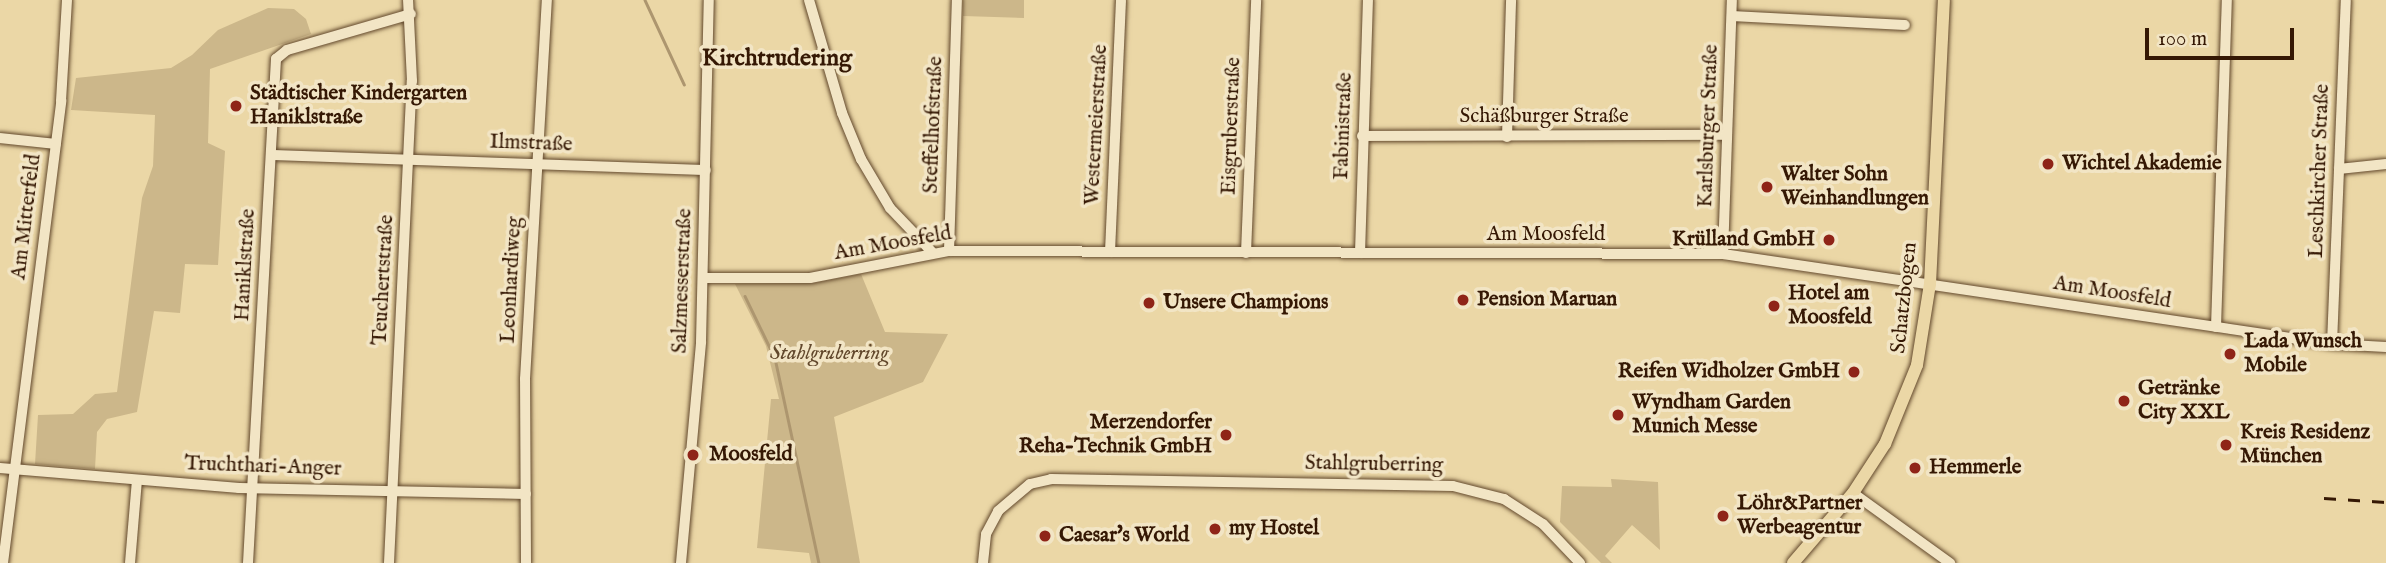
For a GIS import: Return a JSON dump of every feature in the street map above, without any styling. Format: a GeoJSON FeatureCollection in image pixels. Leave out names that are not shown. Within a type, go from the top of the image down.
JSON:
{"type":"FeatureCollection","features":[{"type":"Feature","properties":{"kind":"main road","name":"Schatzbogen"},"geometry":{"type":"LineString","coordinates":[[1793,563],[1853,493],[1885,444],[1905,403],[1920,352],[1930,284],[1944,0]]}},
{"type":"Feature","properties":{"kind":"street","name":"Am Mitterfeld"},"geometry":{"type":"LineString","coordinates":[[3,563],[56,144],[67,0]]}},
{"type":"Feature","properties":{"kind":"street","name":"Teuchertstraße"},"geometry":{"type":"LineString","coordinates":[[389,563],[409,159],[411,14],[408,0]]}},
{"type":"Feature","properties":{"kind":"street","name":"Leonhardiweg"},"geometry":{"type":"LineString","coordinates":[[526,563],[525,379],[547,0]]}},
{"type":"Feature","properties":{"kind":"street","name":"Salzmesserstraße"},"geometry":{"type":"LineString","coordinates":[[681,563],[695,444],[703,278],[709,0]]}},
{"type":"Feature","properties":{"kind":"street"},"geometry":{"type":"LineString","coordinates":[[808,0],[861,159],[890,208],[933,253]]}},
{"type":"Feature","properties":{"kind":"street","name":"Steffelhofstraße"},"geometry":{"type":"LineString","coordinates":[[949,251],[957,0]]}},
{"type":"Feature","properties":{"kind":"street","name":"Westermeierstraße"},"geometry":{"type":"LineString","coordinates":[[1110,252],[1121,0]]}},
{"type":"Feature","properties":{"kind":"street","name":"Eisgruberstraße"},"geometry":{"type":"LineString","coordinates":[[1246,253],[1256,0]]}},
{"type":"Feature","properties":{"kind":"street","name":"Fabinistraße"},"geometry":{"type":"LineString","coordinates":[[1360,253],[1368,0]]}},
{"type":"Feature","properties":{"kind":"street"},"geometry":{"type":"LineString","coordinates":[[1507,137],[1511,0]]}},
{"type":"Feature","properties":{"kind":"street","name":"Karlsburger Straße"},"geometry":{"type":"LineString","coordinates":[[1723,254],[1732,0]]}},
{"type":"Feature","properties":{"kind":"street"},"geometry":{"type":"LineString","coordinates":[[2216,327],[2227,0]]}},
{"type":"Feature","properties":{"kind":"street","name":"Leschkircher Straße"},"geometry":{"type":"LineString","coordinates":[[2332,344],[2346,0]]}},
{"type":"Feature","properties":{"kind":"street","name":"Haniklstraße"},"geometry":{"type":"LineString","coordinates":[[248,563],[276,59],[287,50],[411,14]]}},
{"type":"Feature","properties":{"kind":"street"},"geometry":{"type":"LineString","coordinates":[[1732,16],[1905,25]]}},
{"type":"Feature","properties":{"kind":"street","name":"Schäßburger Straße"},"geometry":{"type":"LineString","coordinates":[[1362,136],[1727,135]]}},
{"type":"Feature","properties":{"kind":"street"},"geometry":{"type":"LineString","coordinates":[[0,138],[56,144]]}},
{"type":"Feature","properties":{"kind":"street","name":"Ilmstraße"},"geometry":{"type":"LineString","coordinates":[[271,155],[706,170]]}},
{"type":"Feature","properties":{"kind":"street"},"geometry":{"type":"LineString","coordinates":[[2339,169],[2386,164]]}},
{"type":"Feature","properties":{"kind":"street","name":"Am Moosfeld"},"geometry":{"type":"LineString","coordinates":[[703,278],[810,278],[949,251],[1723,254],[2332,344],[2386,347]]}},
{"type":"Feature","properties":{"kind":"street","name":"Truchthari-Anger"},"geometry":{"type":"LineString","coordinates":[[0,468],[137,481],[253,488],[526,494]]}},
{"type":"Feature","properties":{"kind":"street","name":"Stahlgruberring"},"geometry":{"type":"LineString","coordinates":[[983,563],[986,534],[998,511],[1030,484],[1051,480],[1453,486],[1504,499],[1543,524],[1580,563]]}},
{"type":"Feature","properties":{"kind":"street"},"geometry":{"type":"LineString","coordinates":[[130,563],[137,481]]}},
{"type":"Feature","properties":{"kind":"street"},"geometry":{"type":"LineString","coordinates":[[1853,493],[1950,563]]}},
{"type":"Feature","properties":{"kind":"green space"},"geometry":{"type":"Polygon","coordinates":[[[963,0],[1024,0],[1024,18],[963,16],[963,0]]]}},
{"type":"Feature","properties":{"kind":"green space"},"geometry":{"type":"Polygon","coordinates":[[[268,8],[294,9],[306,19],[311,34],[210,69],[208,143],[225,151],[218,265],[185,264],[180,313],[154,311],[137,412],[107,419],[97,432],[95,469],[35,464],[38,415],[73,414],[95,394],[117,392],[142,198],[153,166],[155,115],[71,110],[76,78],[171,68],[192,55],[218,30],[268,8]]]}},
{"type":"Feature","properties":{"kind":"green space","name":"Stahlgruberring"},"geometry":{"type":"Polygon","coordinates":[[[861,274],[885,332],[948,334],[923,382],[834,417],[860,563],[811,563],[809,553],[757,548],[771,399],[779,399],[766,346],[735,284],[814,283],[861,274]]]}},
{"type":"Feature","properties":{"kind":"green space"},"geometry":{"type":"Polygon","coordinates":[[[1611,479],[1658,482],[1660,550],[1632,525],[1605,556],[1612,563],[1601,563],[1560,522],[1562,486],[1612,487],[1611,479]]]}},
{"type":"Feature","properties":{"kind":"waterway"},"geometry":{"type":"LineString","coordinates":[[645,0],[684,84]]}},
{"type":"Feature","properties":{"kind":"waterway"},"geometry":{"type":"LineString","coordinates":[[745,296],[775,358],[819,563]]}},
{"type":"Feature","properties":{"kind":"railway"},"geometry":{"type":"LineString","coordinates":[[2324,498],[2386,502]]}},
{"type":"Feature","properties":{"kind":"place","name":"Städtischer Kindergarten Haniklstraße"},"geometry":{"type":"Point","coordinates":[236,106]}},
{"type":"Feature","properties":{"kind":"place","name":"Wichtel Akademie"},"geometry":{"type":"Point","coordinates":[2048,164]}},
{"type":"Feature","properties":{"kind":"place","name":"Walter Sohn Weinhandlungen"},"geometry":{"type":"Point","coordinates":[1767,187]}},
{"type":"Feature","properties":{"kind":"place","name":"Krülland GmbH"},"geometry":{"type":"Point","coordinates":[1829,240]}},
{"type":"Feature","properties":{"kind":"place","name":"Pension Maruan"},"geometry":{"type":"Point","coordinates":[1463,300]}},
{"type":"Feature","properties":{"kind":"place","name":"Unsere Champions"},"geometry":{"type":"Point","coordinates":[1149,303]}},
{"type":"Feature","properties":{"kind":"place","name":"Hotel am Moosfeld"},"geometry":{"type":"Point","coordinates":[1774,306]}},
{"type":"Feature","properties":{"kind":"place","name":"Lada Wunsch Mobile"},"geometry":{"type":"Point","coordinates":[2230,354]}},
{"type":"Feature","properties":{"kind":"place","name":"Reifen Widholzer GmbH"},"geometry":{"type":"Point","coordinates":[1854,372]}},
{"type":"Feature","properties":{"kind":"place","name":"Getränke City XXL"},"geometry":{"type":"Point","coordinates":[2124,401]}},
{"type":"Feature","properties":{"kind":"place","name":"Wyndham Garden Munich Messe"},"geometry":{"type":"Point","coordinates":[1618,415]}},
{"type":"Feature","properties":{"kind":"place","name":"Merzendorfer Reha-Technik GmbH"},"geometry":{"type":"Point","coordinates":[1226,435]}},
{"type":"Feature","properties":{"kind":"place","name":"Kreis Residenz München"},"geometry":{"type":"Point","coordinates":[2226,445]}},
{"type":"Feature","properties":{"kind":"place","name":"Moosfeld"},"geometry":{"type":"Point","coordinates":[693,455]}},
{"type":"Feature","properties":{"kind":"place","name":"Hemmerle"},"geometry":{"type":"Point","coordinates":[1915,468]}},
{"type":"Feature","properties":{"kind":"place","name":"Löhr&Partner Werbeagentur"},"geometry":{"type":"Point","coordinates":[1723,516]}},
{"type":"Feature","properties":{"kind":"place","name":"my Hostel"},"geometry":{"type":"Point","coordinates":[1215,529]}},
{"type":"Feature","properties":{"kind":"place","name":"Caesar's World"},"geometry":{"type":"Point","coordinates":[1045,536]}},
{"type":"Feature","properties":{"kind":"district","name":"Kirchtrudering"},"geometry":{"type":"Point","coordinates":[777,59]}}]}
